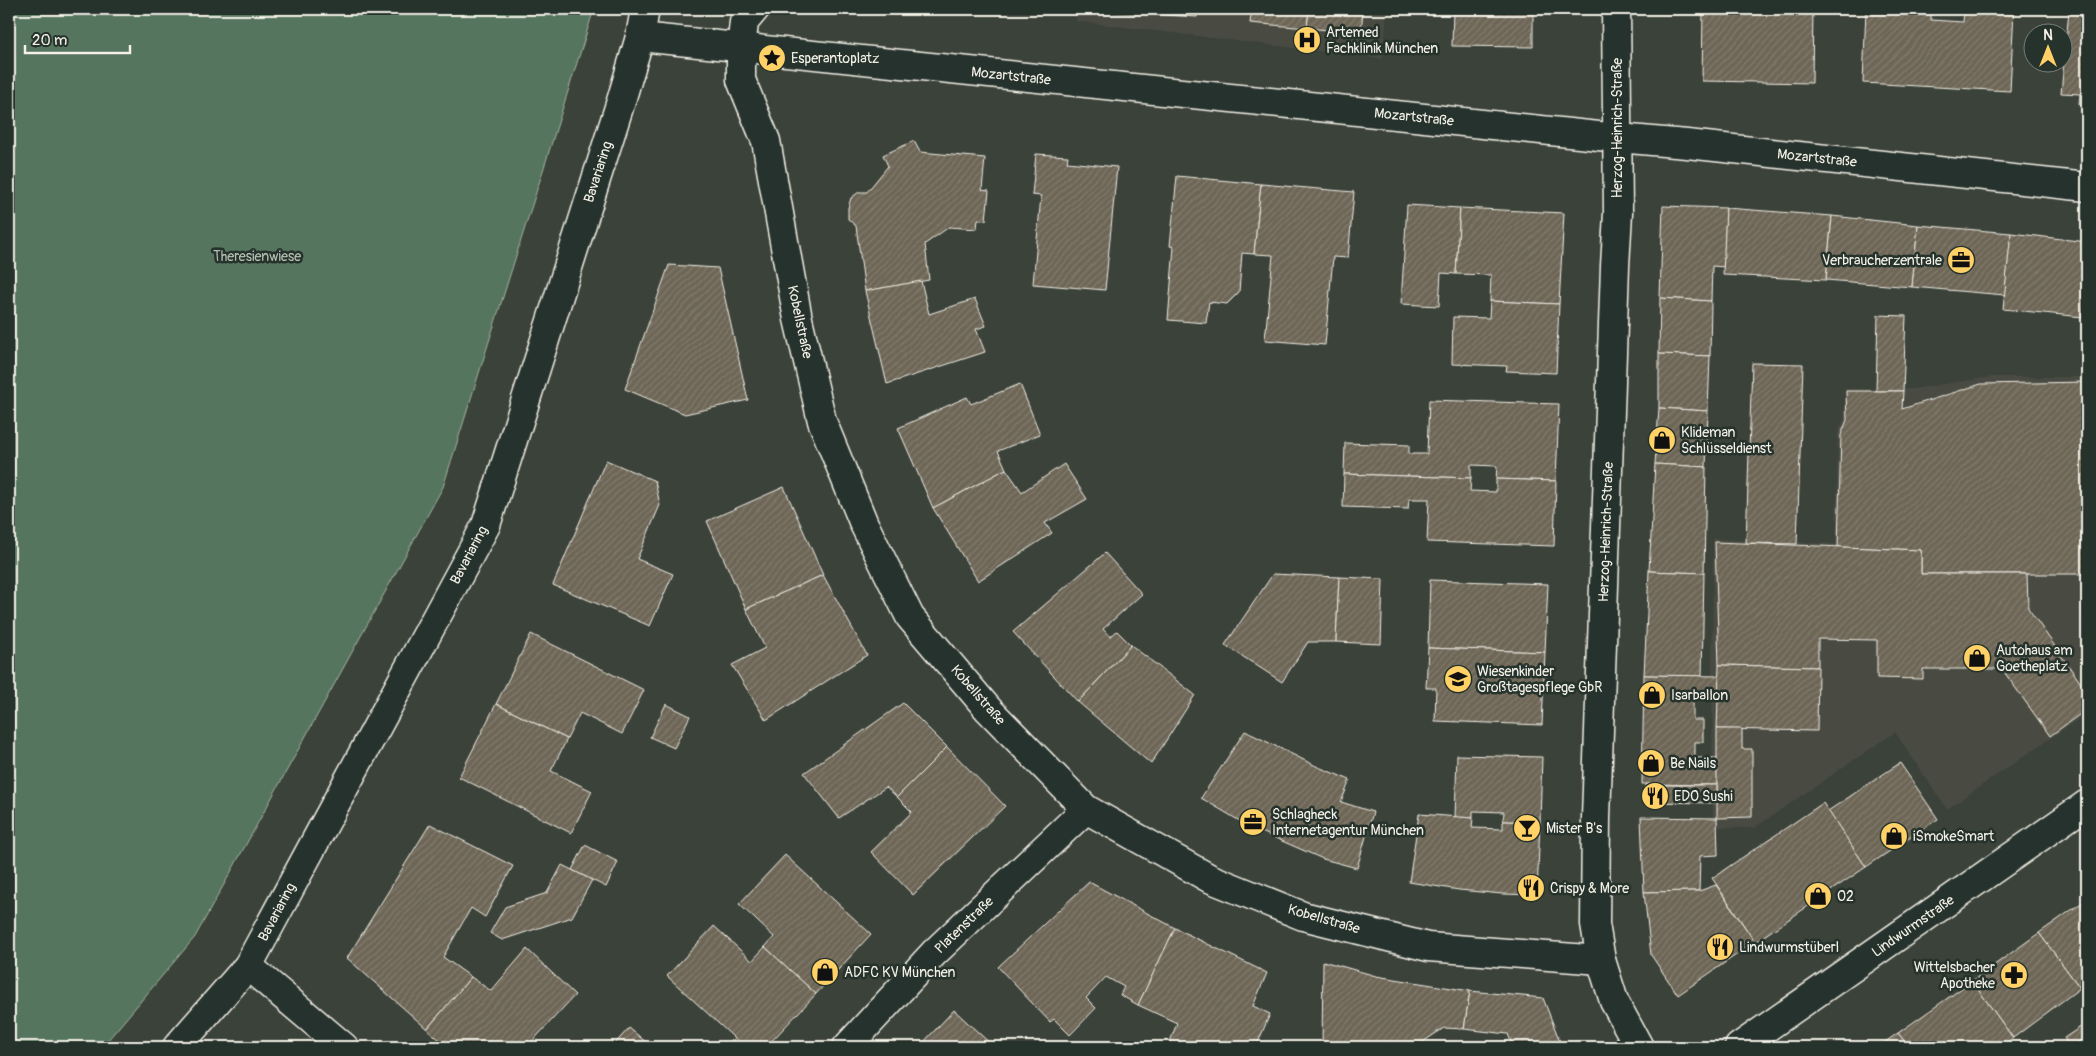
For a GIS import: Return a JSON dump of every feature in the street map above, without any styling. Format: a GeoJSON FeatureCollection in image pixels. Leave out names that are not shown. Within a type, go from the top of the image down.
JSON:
{"type":"FeatureCollection","features":[{"type":"Feature","properties":{"kind":"street","name":"Bavariaring"},"geometry":{"type":"LineString","coordinates":[[177,1047],[248,966],[486,524],[640,37],[645,9]]}},
{"type":"Feature","properties":{"kind":"street","name":"Kobellstraße"},"geometry":{"type":"LineString","coordinates":[[755,9],[744,22],[740,80],[766,141],[798,319],[822,421],[864,524],[910,617],[988,709],[1086,809],[1209,878],[1303,916],[1428,947],[1601,960]]}},
{"type":"Feature","properties":{"kind":"street","name":"Herzog-Heinrich-Straße"},"geometry":{"type":"LineString","coordinates":[[1616,9],[1618,213],[1614,266],[1594,924],[1601,960],[1614,1001],[1639,1047]]}},
{"type":"Feature","properties":{"kind":"street"},"geometry":{"type":"LineString","coordinates":[[640,37],[741,48]]}},
{"type":"Feature","properties":{"kind":"street","name":"Mozartstraße"},"geometry":{"type":"LineString","coordinates":[[741,48],[1687,144],[2087,187]]}},
{"type":"Feature","properties":{"kind":"street","name":"Lindwurmstraße"},"geometry":{"type":"LineString","coordinates":[[1738,1047],[2087,804]]}},
{"type":"Feature","properties":{"kind":"street","name":"Platenstraße"},"geometry":{"type":"LineString","coordinates":[[848,1047],[934,952],[1086,809]]}},
{"type":"Feature","properties":{"kind":"street"},"geometry":{"type":"LineString","coordinates":[[248,966],[344,1047]]}},
{"type":"Feature","properties":{"kind":"shaded area","name":"Artemed Fachklinik München"},"geometry":{"type":"Polygon","coordinates":[[[1077,9],[1387,9],[1383,59],[1076,21],[1077,9]]]}},
{"type":"Feature","properties":{"kind":"shaded area"},"geometry":{"type":"Polygon","coordinates":[[[1991,377],[2087,377],[2087,599],[2080,627],[2087,636],[2087,713],[1947,809],[1895,732],[1754,828],[1713,827],[1713,539],[1836,544],[1838,433],[1844,420],[1845,389],[1912,389],[1991,377]]]}},
{"type":"Feature","properties":{"kind":"green space","name":"Theresienwiese"},"geometry":{"type":"Polygon","coordinates":[[[9,9],[594,9],[443,487],[195,937],[102,1047],[9,1047],[9,9]]]}},
{"type":"Feature","properties":{"kind":"building"},"geometry":{"type":"Polygon","coordinates":[[[1106,9],[1198,9],[1197,17],[1106,11],[1106,9]]]}},
{"type":"Feature","properties":{"kind":"building"},"geometry":{"type":"Polygon","coordinates":[[[1252,9],[1309,9],[1307,28],[1250,23],[1252,9]]]}},
{"type":"Feature","properties":{"kind":"building"},"geometry":{"type":"Polygon","coordinates":[[[1309,9],[1363,9],[1361,33],[1307,28],[1309,9]]]}},
{"type":"Feature","properties":{"kind":"building"},"geometry":{"type":"Polygon","coordinates":[[[1453,9],[1533,9],[1533,47],[1452,46],[1453,9]]]}},
{"type":"Feature","properties":{"kind":"building"},"geometry":{"type":"Polygon","coordinates":[[[1703,9],[1813,9],[1812,83],[1702,81],[1703,9]]]}},
{"type":"Feature","properties":{"kind":"building"},"geometry":{"type":"Polygon","coordinates":[[[1866,9],[1931,9],[1931,20],[1963,22],[1964,9],[2014,9],[2010,91],[1863,83],[1866,9]]]}},
{"type":"Feature","properties":{"kind":"building"},"geometry":{"type":"Polygon","coordinates":[[[2069,11],[2087,13],[2087,104],[2079,104],[2080,94],[2061,93],[2063,72],[2074,72],[2074,22],[2068,22],[2069,11]]]}},
{"type":"Feature","properties":{"kind":"building"},"geometry":{"type":"Polygon","coordinates":[[[914,141],[920,152],[985,158],[982,190],[989,191],[986,220],[978,219],[977,229],[949,227],[925,244],[929,280],[865,291],[856,226],[848,219],[848,208],[851,198],[859,192],[867,192],[888,166],[883,155],[914,141]]]}},
{"type":"Feature","properties":{"kind":"building"},"geometry":{"type":"Polygon","coordinates":[[[1036,154],[1068,156],[1067,162],[1117,167],[1105,290],[1033,284],[1041,196],[1032,195],[1036,154]]]}},
{"type":"Feature","properties":{"kind":"building"},"geometry":{"type":"Polygon","coordinates":[[[1177,176],[1261,184],[1254,254],[1242,253],[1239,292],[1227,304],[1209,302],[1206,323],[1168,320],[1174,247],[1170,246],[1177,176]]]}},
{"type":"Feature","properties":{"kind":"building"},"geometry":{"type":"Polygon","coordinates":[[[1261,184],[1354,192],[1348,258],[1333,257],[1325,345],[1265,340],[1273,255],[1254,254],[1261,184]]]}},
{"type":"Feature","properties":{"kind":"building"},"geometry":{"type":"Polygon","coordinates":[[[1407,205],[1460,208],[1456,274],[1441,273],[1439,306],[1401,304],[1407,205]]]}},
{"type":"Feature","properties":{"kind":"building"},"geometry":{"type":"Polygon","coordinates":[[[1663,206],[1726,208],[1724,267],[1712,266],[1711,301],[1660,298],[1663,206]]]}},
{"type":"Feature","properties":{"kind":"building"},"geometry":{"type":"Polygon","coordinates":[[[1460,208],[1564,213],[1559,304],[1490,301],[1491,275],[1456,274],[1460,208]]]}},
{"type":"Feature","properties":{"kind":"building"},"geometry":{"type":"Polygon","coordinates":[[[1726,208],[1832,216],[1826,280],[1723,275],[1726,208]]]}},
{"type":"Feature","properties":{"kind":"building"},"geometry":{"type":"Polygon","coordinates":[[[1832,216],[1918,225],[1912,287],[1826,280],[1832,216]]]}},
{"type":"Feature","properties":{"kind":"building"},"geometry":{"type":"Polygon","coordinates":[[[1918,225],[2011,233],[2005,295],[1912,287],[1918,225]]]}},
{"type":"Feature","properties":{"kind":"building"},"geometry":{"type":"Polygon","coordinates":[[[2011,233],[2087,242],[2087,276],[2083,317],[2003,309],[2011,233]]]}},
{"type":"Feature","properties":{"kind":"building"},"geometry":{"type":"Polygon","coordinates":[[[669,265],[718,268],[748,400],[685,414],[625,389],[669,265]]]}},
{"type":"Feature","properties":{"kind":"building"},"geometry":{"type":"Polygon","coordinates":[[[2087,276],[2087,317],[2083,317],[2087,276]]]}},
{"type":"Feature","properties":{"kind":"building"},"geometry":{"type":"Polygon","coordinates":[[[921,281],[929,314],[975,299],[986,326],[976,329],[985,352],[887,384],[865,291],[921,281]]]}},
{"type":"Feature","properties":{"kind":"building"},"geometry":{"type":"Polygon","coordinates":[[[1660,298],[1711,301],[1710,356],[1659,354],[1660,298]]]}},
{"type":"Feature","properties":{"kind":"building"},"geometry":{"type":"Polygon","coordinates":[[[1490,301],[1559,304],[1556,373],[1506,371],[1507,366],[1452,364],[1453,317],[1489,318],[1490,301]]]}},
{"type":"Feature","properties":{"kind":"building"},"geometry":{"type":"Polygon","coordinates":[[[1878,315],[1906,316],[1903,391],[1876,391],[1878,315]]]}},
{"type":"Feature","properties":{"kind":"building"},"geometry":{"type":"Polygon","coordinates":[[[1659,354],[1710,356],[1708,411],[1659,408],[1659,354]]]}},
{"type":"Feature","properties":{"kind":"building"},"geometry":{"type":"Polygon","coordinates":[[[1752,363],[1803,364],[1797,544],[1746,543],[1752,363]]]}},
{"type":"Feature","properties":{"kind":"building"},"geometry":{"type":"Polygon","coordinates":[[[2087,382],[2087,574],[1921,574],[1921,550],[1838,547],[1841,435],[1847,420],[1846,391],[1903,391],[1902,409],[1981,384],[2087,382]]]}},
{"type":"Feature","properties":{"kind":"building"},"geometry":{"type":"Polygon","coordinates":[[[1020,384],[1040,434],[998,451],[1006,469],[933,508],[898,428],[967,397],[971,404],[1020,384]]]}},
{"type":"Feature","properties":{"kind":"building"},"geometry":{"type":"Polygon","coordinates":[[[1429,400],[1559,404],[1556,481],[1496,479],[1497,466],[1471,465],[1471,478],[1344,474],[1345,443],[1409,445],[1409,454],[1427,454],[1429,400]]]}},
{"type":"Feature","properties":{"kind":"building"},"geometry":{"type":"Polygon","coordinates":[[[1659,408],[1708,411],[1706,467],[1655,464],[1659,408]]]}},
{"type":"Feature","properties":{"kind":"building"},"geometry":{"type":"Polygon","coordinates":[[[606,460],[655,481],[660,505],[637,559],[673,574],[650,626],[553,585],[606,460]]]}},
{"type":"Feature","properties":{"kind":"building"},"geometry":{"type":"Polygon","coordinates":[[[1064,464],[1087,499],[1045,523],[1052,533],[978,581],[933,508],[1006,469],[1022,492],[1064,464]]]}},
{"type":"Feature","properties":{"kind":"building"},"geometry":{"type":"Polygon","coordinates":[[[1655,464],[1706,467],[1704,573],[1649,571],[1655,464]]]}},
{"type":"Feature","properties":{"kind":"building"},"geometry":{"type":"Polygon","coordinates":[[[1344,474],[1471,478],[1470,491],[1496,492],[1496,479],[1556,481],[1554,546],[1427,542],[1429,499],[1409,499],[1408,509],[1343,507],[1344,474]]]}},
{"type":"Feature","properties":{"kind":"building"},"geometry":{"type":"Polygon","coordinates":[[[784,487],[823,575],[746,609],[707,521],[784,487]]]}},
{"type":"Feature","properties":{"kind":"building"},"geometry":{"type":"Polygon","coordinates":[[[1715,542],[1921,550],[1921,574],[2027,574],[2028,608],[2087,692],[2087,709],[2050,736],[2002,669],[1923,669],[1923,679],[1877,678],[1877,640],[1818,639],[1818,667],[1719,665],[1715,542]]]}},
{"type":"Feature","properties":{"kind":"building"},"geometry":{"type":"Polygon","coordinates":[[[1105,553],[1142,594],[1103,629],[1110,637],[1117,631],[1131,645],[1078,702],[1013,632],[1105,553]]]}},
{"type":"Feature","properties":{"kind":"building"},"geometry":{"type":"Polygon","coordinates":[[[1649,571],[1704,573],[1702,676],[1644,675],[1649,571]]]}},
{"type":"Feature","properties":{"kind":"building"},"geometry":{"type":"Polygon","coordinates":[[[1273,574],[1339,577],[1336,642],[1308,642],[1282,682],[1225,645],[1273,574]]]}},
{"type":"Feature","properties":{"kind":"building"},"geometry":{"type":"Polygon","coordinates":[[[823,575],[867,655],[766,720],[732,665],[765,648],[746,609],[823,575]]]}},
{"type":"Feature","properties":{"kind":"building"},"geometry":{"type":"Polygon","coordinates":[[[1339,577],[1383,579],[1381,644],[1336,642],[1339,577]]]}},
{"type":"Feature","properties":{"kind":"building"},"geometry":{"type":"Polygon","coordinates":[[[1430,580],[1548,584],[1545,652],[1428,648],[1430,580]]]}},
{"type":"Feature","properties":{"kind":"building"},"geometry":{"type":"Polygon","coordinates":[[[531,634],[644,690],[622,734],[580,713],[567,739],[496,704],[531,634]]]}},
{"type":"Feature","properties":{"kind":"building"},"geometry":{"type":"Polygon","coordinates":[[[1131,645],[1195,695],[1151,764],[1078,702],[1131,645]]]}},
{"type":"Feature","properties":{"kind":"building"},"geometry":{"type":"Polygon","coordinates":[[[1428,648],[1545,652],[1542,725],[1435,721],[1436,688],[1426,688],[1428,648]]]}},
{"type":"Feature","properties":{"kind":"building"},"geometry":{"type":"Polygon","coordinates":[[[1719,665],[1818,667],[1817,731],[1717,729],[1719,665]]]}},
{"type":"Feature","properties":{"kind":"building"},"geometry":{"type":"Polygon","coordinates":[[[1644,675],[1719,676],[1718,697],[1693,697],[1693,720],[1703,720],[1703,742],[1695,742],[1695,758],[1718,758],[1717,785],[1642,784],[1644,675]]]}},
{"type":"Feature","properties":{"kind":"building"},"geometry":{"type":"Polygon","coordinates":[[[903,703],[947,747],[897,797],[886,787],[839,818],[804,773],[903,703]]]}},
{"type":"Feature","properties":{"kind":"building"},"geometry":{"type":"Polygon","coordinates":[[[496,704],[567,739],[551,771],[592,791],[571,833],[459,777],[496,704]]]}},
{"type":"Feature","properties":{"kind":"building"},"geometry":{"type":"Polygon","coordinates":[[[666,704],[690,716],[674,748],[650,737],[666,704]]]}},
{"type":"Feature","properties":{"kind":"building"},"geometry":{"type":"Polygon","coordinates":[[[1717,729],[1742,729],[1742,749],[1752,749],[1752,817],[1717,818],[1717,729]]]}},
{"type":"Feature","properties":{"kind":"building"},"geometry":{"type":"Polygon","coordinates":[[[1245,731],[1316,766],[1350,780],[1341,802],[1373,812],[1357,868],[1323,859],[1250,827],[1201,798],[1245,731]]]}},
{"type":"Feature","properties":{"kind":"building"},"geometry":{"type":"Polygon","coordinates":[[[947,747],[1005,806],[913,895],[871,852],[912,812],[897,797],[947,747]]]}},
{"type":"Feature","properties":{"kind":"building"},"geometry":{"type":"Polygon","coordinates":[[[1457,755],[1542,757],[1540,822],[1503,821],[1504,812],[1473,811],[1473,818],[1455,818],[1457,755]]]}},
{"type":"Feature","properties":{"kind":"building"},"geometry":{"type":"Polygon","coordinates":[[[1900,763],[1938,819],[1866,867],[1828,811],[1900,763]]]}},
{"type":"Feature","properties":{"kind":"building"},"geometry":{"type":"Polygon","coordinates":[[[1646,785],[1717,785],[1717,803],[1645,802],[1646,785]]]}},
{"type":"Feature","properties":{"kind":"building"},"geometry":{"type":"Polygon","coordinates":[[[1823,803],[1866,867],[1755,942],[1712,878],[1823,803]]]}},
{"type":"Feature","properties":{"kind":"building"},"geometry":{"type":"Polygon","coordinates":[[[1419,814],[1473,818],[1472,828],[1503,829],[1503,821],[1540,822],[1537,895],[1459,890],[1409,882],[1419,814]]]}},
{"type":"Feature","properties":{"kind":"building"},"geometry":{"type":"Polygon","coordinates":[[[1641,817],[1717,818],[1718,855],[1700,856],[1699,891],[1644,892],[1641,817]]]}},
{"type":"Feature","properties":{"kind":"building"},"geometry":{"type":"Polygon","coordinates":[[[430,824],[513,866],[485,917],[471,908],[443,957],[471,977],[427,1029],[347,958],[430,824]]]}},
{"type":"Feature","properties":{"kind":"building"},"geometry":{"type":"Polygon","coordinates":[[[585,845],[618,862],[606,887],[572,870],[585,845]]]}},
{"type":"Feature","properties":{"kind":"building"},"geometry":{"type":"Polygon","coordinates":[[[785,855],[871,934],[816,994],[765,947],[774,937],[739,904],[785,855]]]}},
{"type":"Feature","properties":{"kind":"building"},"geometry":{"type":"Polygon","coordinates":[[[562,865],[592,880],[572,917],[502,940],[490,933],[505,907],[547,893],[562,865]]]}},
{"type":"Feature","properties":{"kind":"building"},"geometry":{"type":"Polygon","coordinates":[[[1089,882],[1175,928],[1138,1005],[1120,995],[1124,987],[1106,977],[1086,998],[1096,1008],[1070,1035],[1054,1019],[1050,1022],[998,967],[1089,882]]]}},
{"type":"Feature","properties":{"kind":"building"},"geometry":{"type":"Polygon","coordinates":[[[1716,885],[1755,942],[1678,995],[1651,955],[1644,892],[1699,891],[1716,885]]]}},
{"type":"Feature","properties":{"kind":"building"},"geometry":{"type":"Polygon","coordinates":[[[2087,899],[2087,982],[2080,988],[2039,933],[2087,899]]]}},
{"type":"Feature","properties":{"kind":"building"},"geometry":{"type":"Polygon","coordinates":[[[714,926],[752,961],[765,947],[816,994],[766,1047],[744,1047],[667,976],[714,926]]]}},
{"type":"Feature","properties":{"kind":"building"},"geometry":{"type":"Polygon","coordinates":[[[1175,928],[1267,973],[1253,1006],[1270,1014],[1256,1047],[1168,1047],[1177,1023],[1138,1005],[1175,928]]]}},
{"type":"Feature","properties":{"kind":"building"},"geometry":{"type":"Polygon","coordinates":[[[2039,933],[2080,988],[2013,1038],[1972,981],[2039,933]]]}},
{"type":"Feature","properties":{"kind":"building"},"geometry":{"type":"Polygon","coordinates":[[[527,949],[575,995],[527,1047],[448,1047],[427,1029],[471,977],[491,991],[527,949]]]}},
{"type":"Feature","properties":{"kind":"building"},"geometry":{"type":"Polygon","coordinates":[[[1323,961],[1376,976],[1470,991],[1464,1029],[1444,1028],[1415,1047],[1322,1047],[1323,961]]]}},
{"type":"Feature","properties":{"kind":"building"},"geometry":{"type":"Polygon","coordinates":[[[1972,981],[2013,1038],[1999,1047],[1909,1047],[1898,1033],[1972,981]]]}},
{"type":"Feature","properties":{"kind":"building"},"geometry":{"type":"Polygon","coordinates":[[[1470,991],[1543,998],[1562,1047],[1513,1047],[1508,1034],[1464,1029],[1470,991]]]}},
{"type":"Feature","properties":{"kind":"building"},"geometry":{"type":"Polygon","coordinates":[[[954,1010],[994,1047],[919,1047],[954,1010]]]}},
{"type":"Feature","properties":{"kind":"building"},"geometry":{"type":"Polygon","coordinates":[[[2082,1026],[2087,1037],[2070,1047],[2064,1038],[2082,1026]]]}},
{"type":"Feature","properties":{"kind":"building"},"geometry":{"type":"Polygon","coordinates":[[[629,1028],[652,1047],[612,1047],[629,1028]]]}},
{"type":"Feature","properties":{"kind":"building"},"geometry":{"type":"Polygon","coordinates":[[[1898,1033],[1909,1047],[1878,1047],[1898,1033]]]}},
{"type":"Feature","properties":{"kind":"place","name":"Artemed Fachklinik München"},"geometry":{"type":"Point","coordinates":[1307,40]}},
{"type":"Feature","properties":{"kind":"place","name":"Esperantoplatz"},"geometry":{"type":"Point","coordinates":[772,58]}},
{"type":"Feature","properties":{"kind":"place","name":"Verbraucherzentrale"},"geometry":{"type":"Point","coordinates":[1961,260]}},
{"type":"Feature","properties":{"kind":"place","name":"Klideman Schlüsseldienst"},"geometry":{"type":"Point","coordinates":[1662,440]}},
{"type":"Feature","properties":{"kind":"place","name":"Autohaus am Goetheplatz"},"geometry":{"type":"Point","coordinates":[1977,658]}},
{"type":"Feature","properties":{"kind":"place","name":"Wiesenkinder Großtagespflege GbR"},"geometry":{"type":"Point","coordinates":[1458,679]}},
{"type":"Feature","properties":{"kind":"place","name":"Isarballon"},"geometry":{"type":"Point","coordinates":[1652,695]}},
{"type":"Feature","properties":{"kind":"place","name":"Be Nails"},"geometry":{"type":"Point","coordinates":[1651,763]}},
{"type":"Feature","properties":{"kind":"place","name":"EDO Sushi"},"geometry":{"type":"Point","coordinates":[1655,796]}},
{"type":"Feature","properties":{"kind":"place","name":"Schlagheck Internetagentur München"},"geometry":{"type":"Point","coordinates":[1253,822]}},
{"type":"Feature","properties":{"kind":"place","name":"Mister B's"},"geometry":{"type":"Point","coordinates":[1527,828]}},
{"type":"Feature","properties":{"kind":"place","name":"iSmokeSmart"},"geometry":{"type":"Point","coordinates":[1894,836]}},
{"type":"Feature","properties":{"kind":"place","name":"Crispy & More"},"geometry":{"type":"Point","coordinates":[1531,888]}},
{"type":"Feature","properties":{"kind":"place","name":"O2"},"geometry":{"type":"Point","coordinates":[1818,896]}},
{"type":"Feature","properties":{"kind":"place","name":"Lindwurmstüberl"},"geometry":{"type":"Point","coordinates":[1720,947]}},
{"type":"Feature","properties":{"kind":"place","name":"ADFC KV München"},"geometry":{"type":"Point","coordinates":[825,972]}},
{"type":"Feature","properties":{"kind":"place","name":"Wittelsbacher Apotheke"},"geometry":{"type":"Point","coordinates":[2014,975]}}]}
